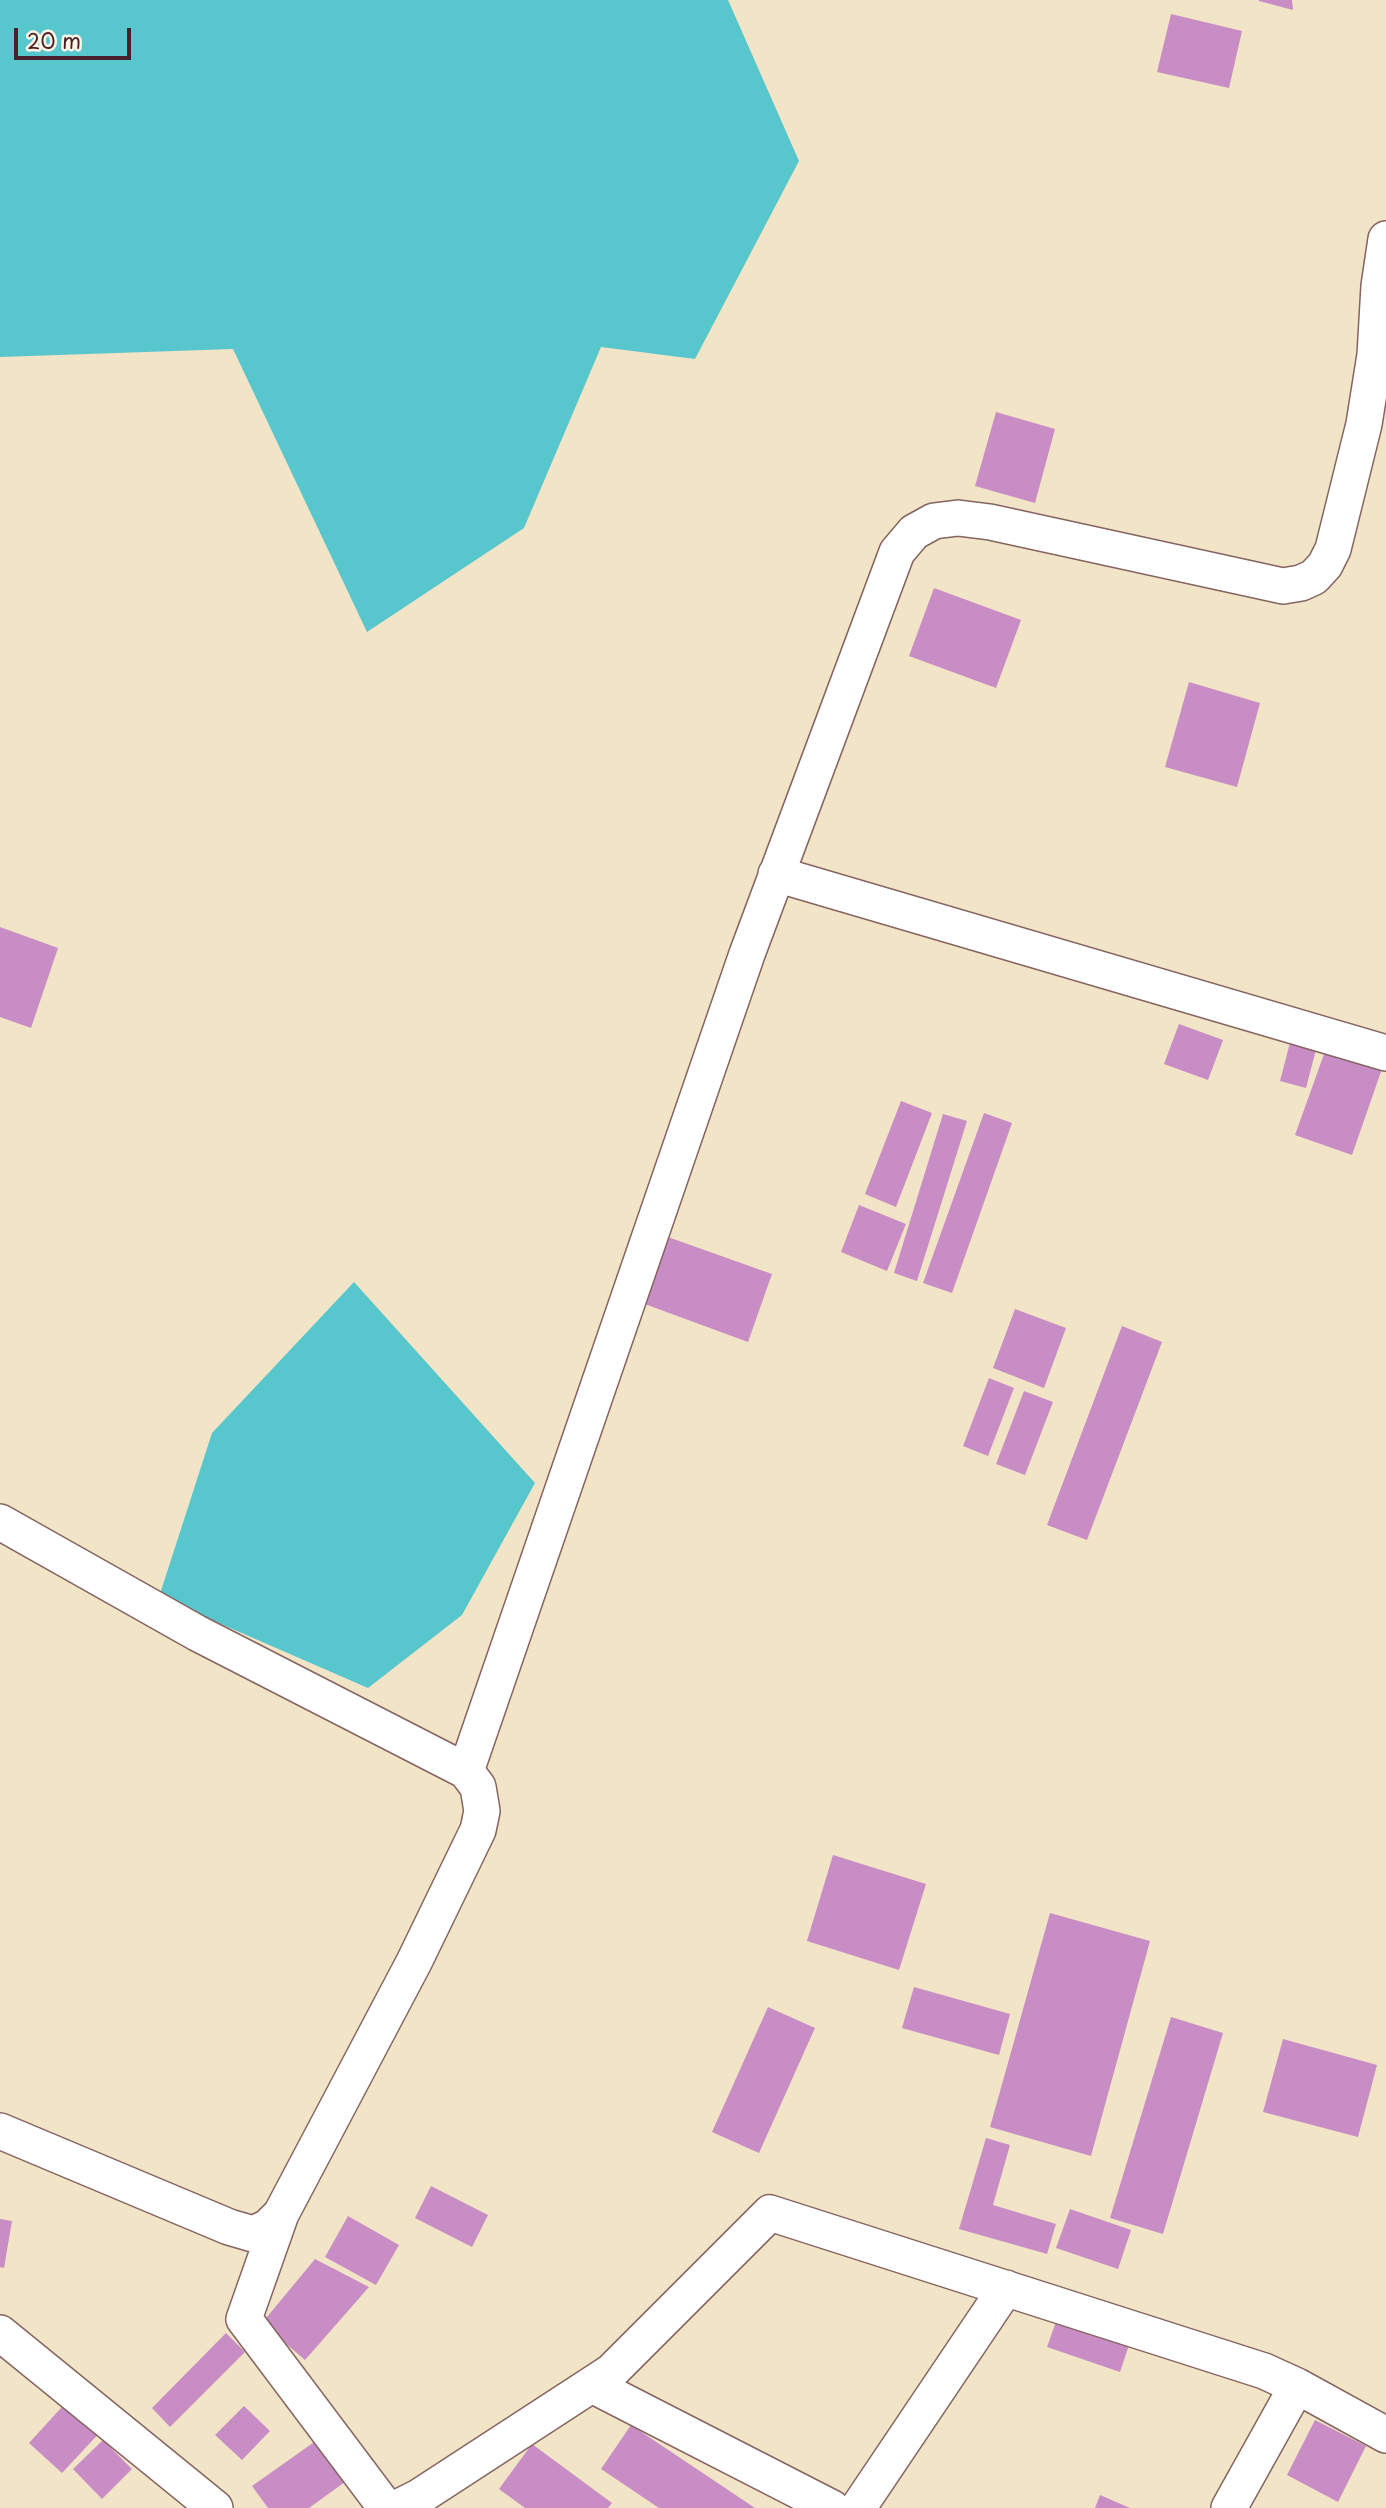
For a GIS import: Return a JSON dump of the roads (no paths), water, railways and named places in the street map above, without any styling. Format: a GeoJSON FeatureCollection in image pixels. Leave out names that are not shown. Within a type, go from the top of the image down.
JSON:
{"type":"FeatureCollection","features":[{"type":"Feature","properties":{"kind":"street"},"geometry":{"type":"LineString","coordinates":[[466,1771],[776,874],[897,552],[914,532],[934,521],[969,519],[1283,586],[1301,583],[1314,577],[1325,565],[1333,549],[1364,424],[1375,355],[1379,286],[1385,255]]}},
{"type":"Feature","properties":{"kind":"street"},"geometry":{"type":"LineString","coordinates":[[776,874],[1386,1053]]}},
{"type":"Feature","properties":{"kind":"street"},"geometry":{"type":"LineString","coordinates":[[0,1521],[197,1633],[466,1771],[478,1787],[482,1811],[478,1830],[414,1962],[281,2214],[244,2319],[386,2508]]}},
{"type":"Feature","properties":{"kind":"street"},"geometry":{"type":"LineString","coordinates":[[0,2131],[229,2227],[253,2234],[268,2227],[281,2214]]}},
{"type":"Feature","properties":{"kind":"street"},"geometry":{"type":"LineString","coordinates":[[397,2508],[419,2497],[611,2372],[771,2213],[1264,2371],[1386,2435]]}},
{"type":"Feature","properties":{"kind":"street"},"geometry":{"type":"LineString","coordinates":[[858,2508],[1006,2288]]}},
{"type":"Feature","properties":{"kind":"street"},"geometry":{"type":"LineString","coordinates":[[0,2333],[215,2508]]}},
{"type":"Feature","properties":{"kind":"street"},"geometry":{"type":"LineString","coordinates":[[592,2385],[832,2508]]}},
{"type":"Feature","properties":{"kind":"street"},"geometry":{"type":"LineString","coordinates":[[1229,2508],[1297,2386]]}},
{"type":"Feature","properties":{"kind":"water"},"geometry":{"type":"Polygon","coordinates":[[[0,0],[728,0],[799,161],[695,359],[601,347],[524,528],[367,632],[233,349],[0,357],[0,0]]]}},
{"type":"Feature","properties":{"kind":"water"},"geometry":{"type":"Polygon","coordinates":[[[354,1282],[535,1483],[462,1615],[368,1688],[159,1597],[212,1433],[354,1282]]]}}]}
